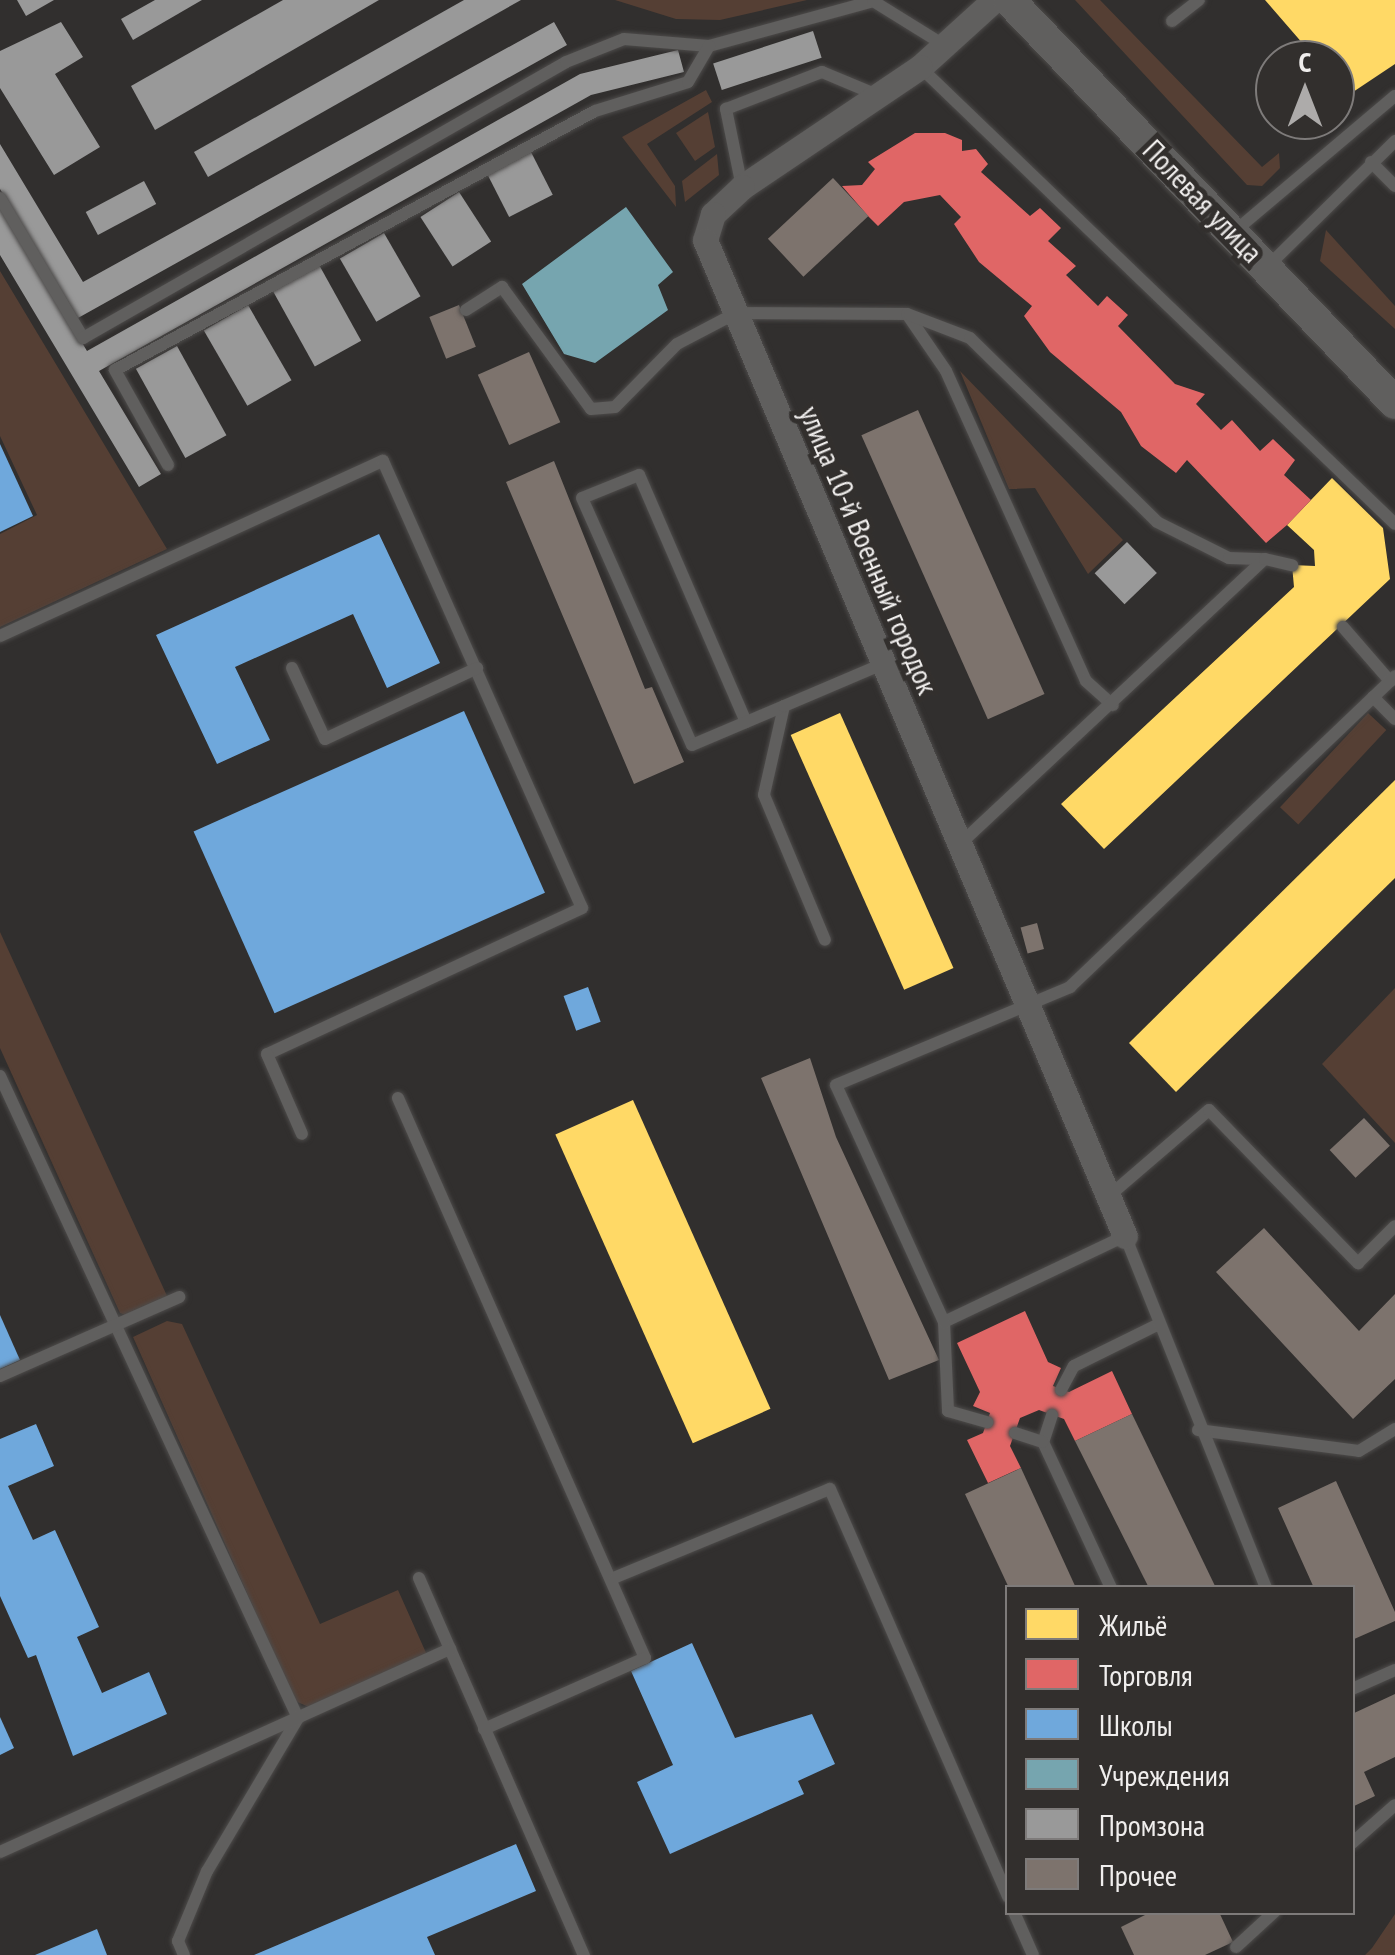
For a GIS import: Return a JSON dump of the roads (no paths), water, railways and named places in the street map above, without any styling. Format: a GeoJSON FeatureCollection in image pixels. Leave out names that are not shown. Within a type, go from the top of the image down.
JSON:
{"type":"FeatureCollection","features":[{"type":"Feature","properties":{"kind":"street","name":"улица 10-й Военный городок"},"geometry":{"type":"LineString","coordinates":[[994,0],[920,67],[742,187],[713,214],[705,240],[880,665],[1035,1009],[1125,1236]]}},
{"type":"Feature","properties":{"kind":"street","name":"Полевая улица"},"geometry":{"type":"LineString","coordinates":[[1009,0],[1235,231],[1395,403]]}},
{"type":"Feature","properties":{"kind":"lane"},"geometry":{"type":"LineString","coordinates":[[1172,21],[1199,0]]}},
{"type":"Feature","properties":{"kind":"lane"},"geometry":{"type":"LineString","coordinates":[[0,198],[83,338],[566,62],[624,38],[709,46],[872,1],[944,45]]}},
{"type":"Feature","properties":{"kind":"lane"},"geometry":{"type":"LineString","coordinates":[[168,466],[115,370],[595,111],[688,82],[709,46]]}},
{"type":"Feature","properties":{"kind":"lane"},"geometry":{"type":"LineString","coordinates":[[920,67],[1395,524]]}},
{"type":"Feature","properties":{"kind":"lane"},"geometry":{"type":"LineString","coordinates":[[742,187],[726,109],[822,72],[878,96]]}},
{"type":"Feature","properties":{"kind":"lane"},"geometry":{"type":"LineString","coordinates":[[1235,231],[1395,96]]}},
{"type":"Feature","properties":{"kind":"lane"},"geometry":{"type":"LineString","coordinates":[[1267,268],[1395,141]]}},
{"type":"Feature","properties":{"kind":"lane"},"geometry":{"type":"LineString","coordinates":[[1371,162],[1395,186]]}},
{"type":"Feature","properties":{"kind":"lane"},"geometry":{"type":"LineString","coordinates":[[466,310],[502,287],[591,409],[615,407],[678,344],[736,313],[907,314],[970,338],[1157,522],[1230,558],[1292,565]]}},
{"type":"Feature","properties":{"kind":"lane"},"geometry":{"type":"LineString","coordinates":[[907,314],[946,370],[1086,680],[1113,705]]}},
{"type":"Feature","properties":{"kind":"lane"},"geometry":{"type":"LineString","coordinates":[[0,636],[383,461],[582,908],[268,1054],[302,1134]]}},
{"type":"Feature","properties":{"kind":"lane"},"geometry":{"type":"LineString","coordinates":[[746,722],[639,475],[582,498],[692,745],[880,665]]}},
{"type":"Feature","properties":{"kind":"lane"},"geometry":{"type":"LineString","coordinates":[[960,844],[1113,705],[1264,559]]}},
{"type":"Feature","properties":{"kind":"lane"},"geometry":{"type":"LineString","coordinates":[[987,1422],[948,1411],[944,1322],[836,1084],[1035,1009],[1070,987],[1392,678],[1343,627]]}},
{"type":"Feature","properties":{"kind":"lane"},"geometry":{"type":"LineString","coordinates":[[292,668],[325,739],[477,668]]}},
{"type":"Feature","properties":{"kind":"lane"},"geometry":{"type":"LineString","coordinates":[[1373,697],[1395,719]]}},
{"type":"Feature","properties":{"kind":"lane"},"geometry":{"type":"LineString","coordinates":[[784,706],[764,795],[825,940]]}},
{"type":"Feature","properties":{"kind":"lane"},"geometry":{"type":"LineString","coordinates":[[0,1076],[113,1327],[298,1718]]}},
{"type":"Feature","properties":{"kind":"lane"},"geometry":{"type":"LineString","coordinates":[[398,1098],[616,1577],[645,1658],[484,1729]]}},
{"type":"Feature","properties":{"kind":"lane"},"geometry":{"type":"LineString","coordinates":[[1109,1196],[1208,1110],[1358,1263],[1395,1226]]}},
{"type":"Feature","properties":{"kind":"lane"},"geometry":{"type":"LineString","coordinates":[[944,1322],[1125,1236],[1155,1326],[1265,1585]]}},
{"type":"Feature","properties":{"kind":"lane"},"geometry":{"type":"LineString","coordinates":[[0,1376],[179,1297]]}},
{"type":"Feature","properties":{"kind":"lane"},"geometry":{"type":"LineString","coordinates":[[1061,1390],[1074,1366],[1155,1326]]}},
{"type":"Feature","properties":{"kind":"lane"},"geometry":{"type":"LineString","coordinates":[[1052,1415],[1043,1442],[1110,1585]]}},
{"type":"Feature","properties":{"kind":"lane"},"geometry":{"type":"LineString","coordinates":[[1198,1430],[1359,1451],[1395,1430]]}},
{"type":"Feature","properties":{"kind":"lane"},"geometry":{"type":"LineString","coordinates":[[1015,1433],[1043,1442]]}},
{"type":"Feature","properties":{"kind":"lane"},"geometry":{"type":"LineString","coordinates":[[616,1577],[830,1488],[1005,1891]]}},
{"type":"Feature","properties":{"kind":"lane"},"geometry":{"type":"LineString","coordinates":[[419,1578],[584,1955]]}},
{"type":"Feature","properties":{"kind":"lane"},"geometry":{"type":"LineString","coordinates":[[0,1852],[450,1650]]}},
{"type":"Feature","properties":{"kind":"lane"},"geometry":{"type":"LineString","coordinates":[[1355,1688],[1395,1670]]}},
{"type":"Feature","properties":{"kind":"lane"},"geometry":{"type":"LineString","coordinates":[[184,1955],[178,1940],[206,1871],[298,1718]]}},
{"type":"Feature","properties":{"kind":"lane"},"geometry":{"type":"LineString","coordinates":[[1355,1840],[1395,1805]]}},
{"type":"Feature","properties":{"kind":"lane"},"geometry":{"type":"LineString","coordinates":[[1015,1915],[1032,1955]]}},
{"type":"Feature","properties":{"kind":"lane"},"geometry":{"type":"LineString","coordinates":[[1236,1947],[1271,1915]]}}]}
